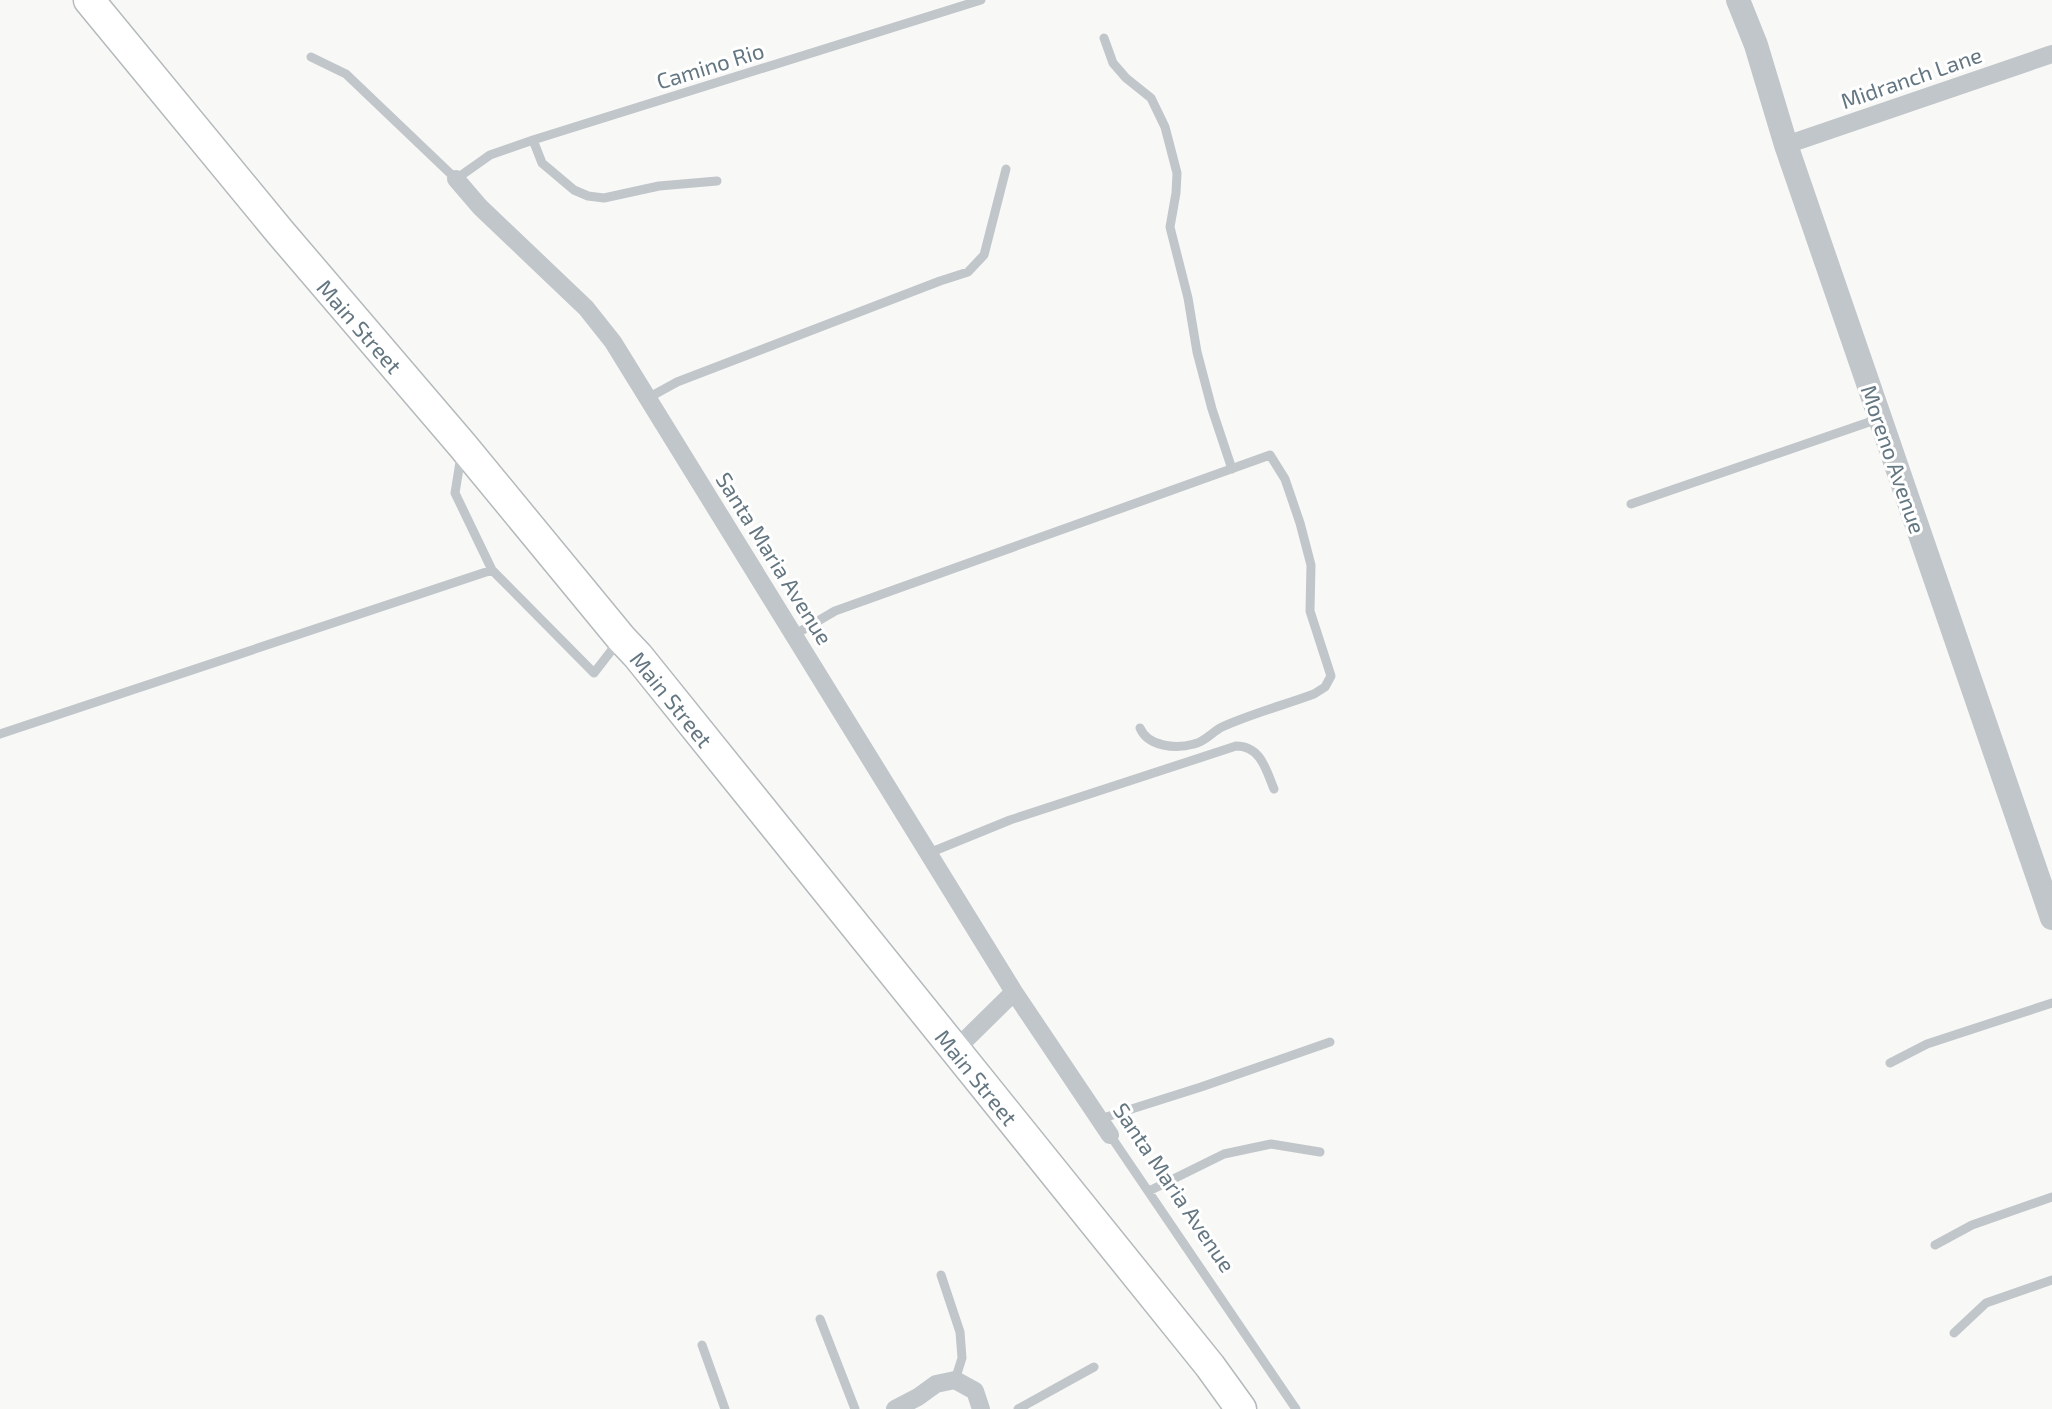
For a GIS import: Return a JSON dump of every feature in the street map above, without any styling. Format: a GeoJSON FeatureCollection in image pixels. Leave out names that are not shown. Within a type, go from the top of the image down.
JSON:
{"type":"FeatureCollection","features":[{"type":"Feature","properties":{"kind":"main road","name":"Main Street"},"geometry":{"type":"LineString","coordinates":[[89,0],[280,232],[463,446],[638,657],[1210,1366],[1241,1409]]}},
{"type":"Feature","properties":{"kind":"street","name":"Moreno Avenue"},"geometry":{"type":"LineString","coordinates":[[1738,0],[1756,45],[1786,145],[2052,918]]}},
{"type":"Feature","properties":{"kind":"street","name":"Midranch Lane"},"geometry":{"type":"LineString","coordinates":[[1786,145],[2052,54]]}},
{"type":"Feature","properties":{"kind":"street","name":"Santa Maria Avenue"},"geometry":{"type":"LineString","coordinates":[[456,179],[480,207],[586,308],[613,342],[1014,992],[1110,1135]]}},
{"type":"Feature","properties":{"kind":"street"},"geometry":{"type":"LineString","coordinates":[[955,1050],[1014,992]]}},
{"type":"Feature","properties":{"kind":"street"},"geometry":{"type":"LineString","coordinates":[[896,1409],[936,1384],[955,1380],[975,1391],[981,1409]]}},
{"type":"Feature","properties":{"kind":"lane","name":"Camino Rio"},"geometry":{"type":"LineString","coordinates":[[456,179],[490,155],[533,140],[981,0]]}},
{"type":"Feature","properties":{"kind":"lane"},"geometry":{"type":"LineString","coordinates":[[1104,38],[1113,63],[1126,78],[1151,98],[1165,127],[1177,173],[1170,227],[1188,298],[1197,352],[1212,410],[1232,469]]}},
{"type":"Feature","properties":{"kind":"lane"},"geometry":{"type":"LineString","coordinates":[[311,57],[346,74],[456,179]]}},
{"type":"Feature","properties":{"kind":"lane"},"geometry":{"type":"LineString","coordinates":[[533,140],[542,163],[574,190],[588,196],[604,198],[659,186],[717,181]]}},
{"type":"Feature","properties":{"kind":"lane"},"geometry":{"type":"LineString","coordinates":[[648,398],[677,382],[968,272],[984,255],[1006,169]]}},
{"type":"Feature","properties":{"kind":"lane"},"geometry":{"type":"LineString","coordinates":[[1631,504],[1880,418]]}},
{"type":"Feature","properties":{"kind":"lane"},"geometry":{"type":"LineString","coordinates":[[463,446],[455,493],[492,570],[594,673],[621,638]]}},
{"type":"Feature","properties":{"kind":"lane"},"geometry":{"type":"LineString","coordinates":[[794,634],[834,610],[1270,455],[1285,479],[1300,523],[1311,565],[1310,610],[1331,676],[1325,687],[1314,694],[1222,727],[1196,744],[1184,746],[1161,744],[1149,740],[1140,728]]}},
{"type":"Feature","properties":{"kind":"lane"},"geometry":{"type":"LineString","coordinates":[[0,734],[492,570]]}},
{"type":"Feature","properties":{"kind":"lane"},"geometry":{"type":"LineString","coordinates":[[929,853],[1010,820],[1236,746],[1252,749],[1260,757],[1274,789]]}},
{"type":"Feature","properties":{"kind":"lane"},"geometry":{"type":"LineString","coordinates":[[1890,1063],[1927,1044],[2052,1003]]}},
{"type":"Feature","properties":{"kind":"lane"},"geometry":{"type":"LineString","coordinates":[[1100,1119],[1330,1042]]}},
{"type":"Feature","properties":{"kind":"lane","name":"Santa Maria Avenue"},"geometry":{"type":"LineString","coordinates":[[1110,1135],[1296,1409]]}},
{"type":"Feature","properties":{"kind":"lane"},"geometry":{"type":"LineString","coordinates":[[1149,1191],[1224,1154],[1271,1144],[1320,1152]]}},
{"type":"Feature","properties":{"kind":"lane"},"geometry":{"type":"LineString","coordinates":[[1935,1245],[1972,1225],[2052,1197]]}},
{"type":"Feature","properties":{"kind":"lane"},"geometry":{"type":"LineString","coordinates":[[941,1275],[960,1332],[962,1358],[955,1380]]}},
{"type":"Feature","properties":{"kind":"lane"},"geometry":{"type":"LineString","coordinates":[[1953,1333],[1986,1303],[2052,1280]]}},
{"type":"Feature","properties":{"kind":"lane"},"geometry":{"type":"LineString","coordinates":[[820,1319],[855,1409]]}},
{"type":"Feature","properties":{"kind":"lane"},"geometry":{"type":"LineString","coordinates":[[702,1345],[725,1409]]}},
{"type":"Feature","properties":{"kind":"lane"},"geometry":{"type":"LineString","coordinates":[[1018,1409],[1094,1367]]}}]}
